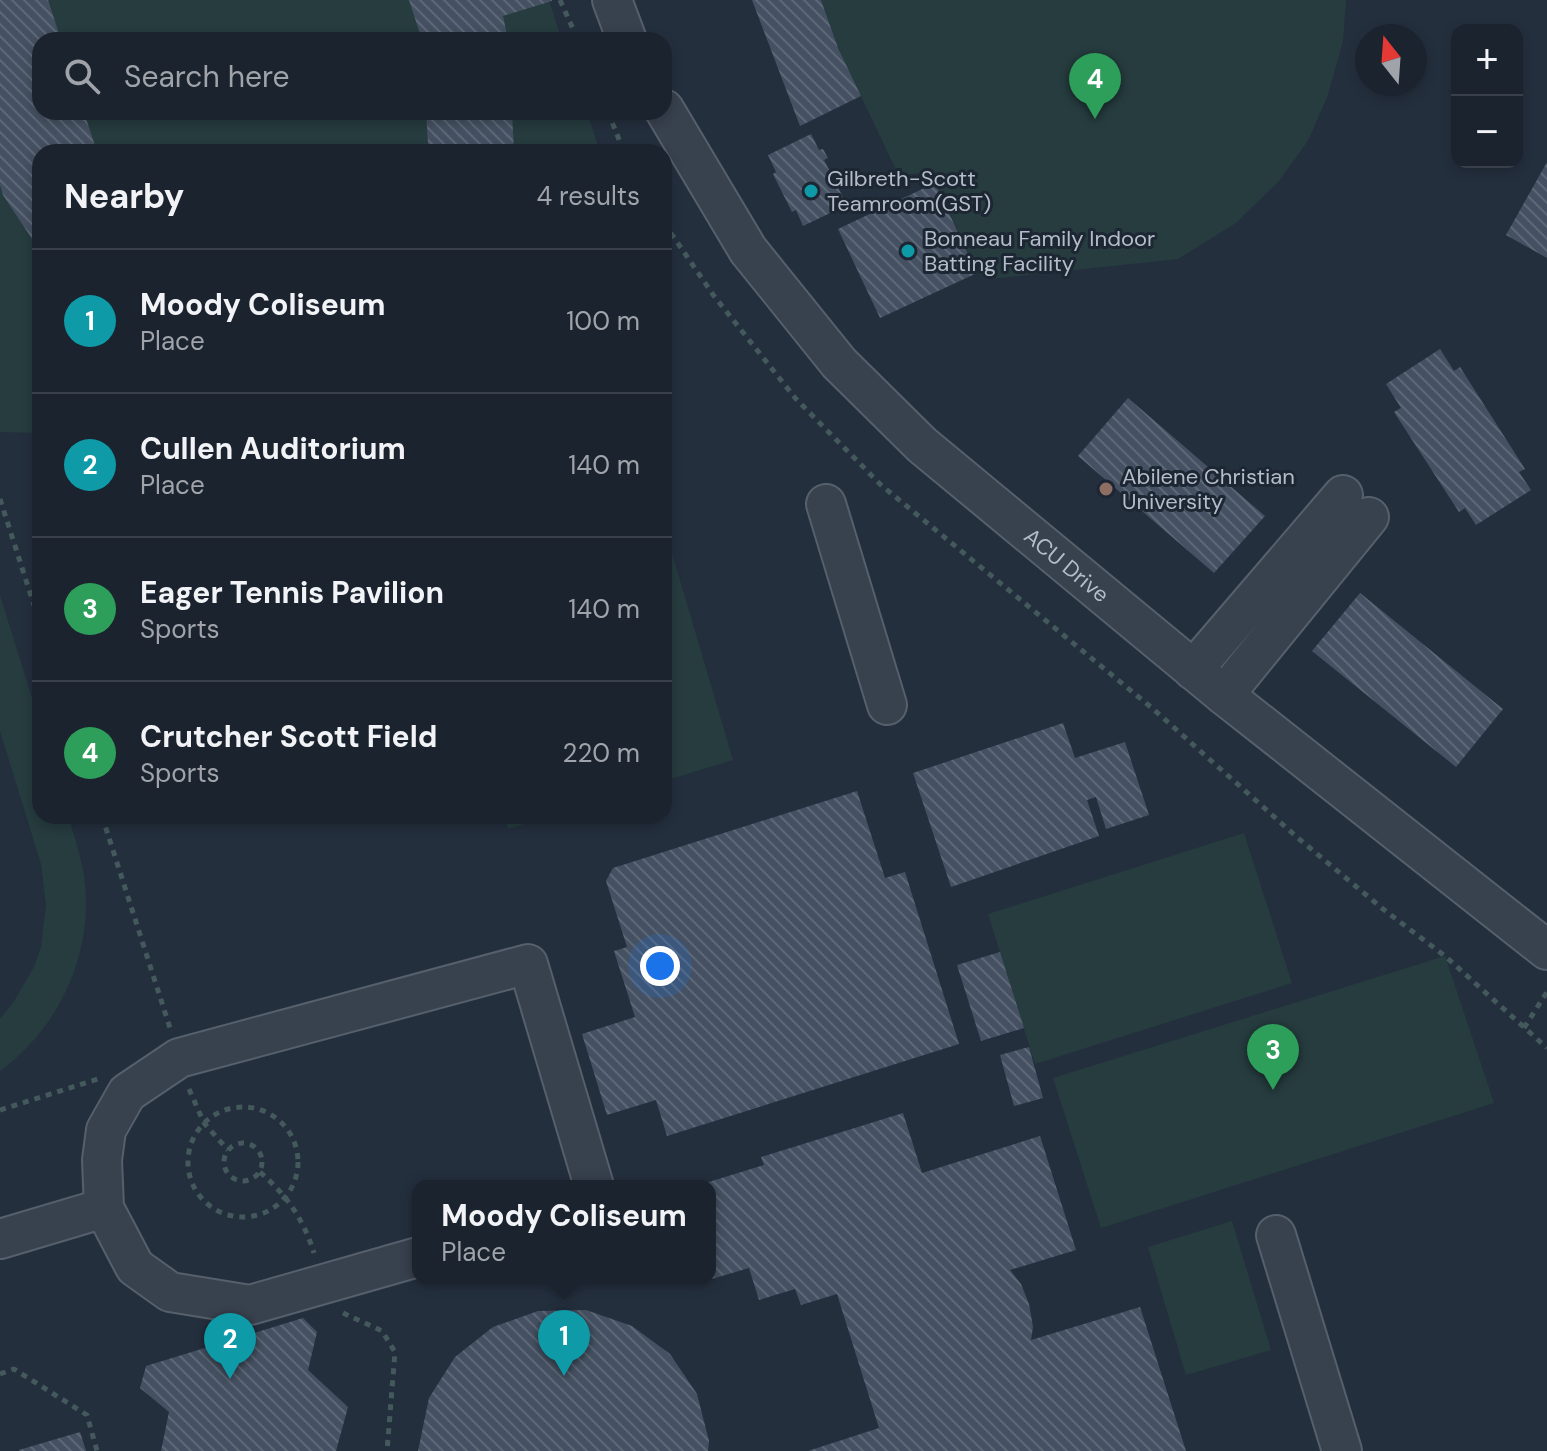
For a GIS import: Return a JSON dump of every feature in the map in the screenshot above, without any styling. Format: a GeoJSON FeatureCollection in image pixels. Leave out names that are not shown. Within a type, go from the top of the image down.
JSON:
{"type":"FeatureCollection","features":[{"type":"Feature","properties":{"kind":"lane"},"geometry":{"type":"LineString","coordinates":[[612,0],[624,32]]}},
{"type":"Feature","properties":{"kind":"lane","name":"ACU Drive"},"geometry":{"type":"LineString","coordinates":[[671,120],[748,250],[839,363],[922,445],[1193,670],[1547,950]]}},
{"type":"Feature","properties":{"kind":"lane"},"geometry":{"type":"LineString","coordinates":[[826,504],[887,705]]}},
{"type":"Feature","properties":{"kind":"lane"},"geometry":{"type":"LineString","coordinates":[[1193,670],[1356,506],[1224,695]]}},
{"type":"Feature","properties":{"kind":"lane"},"geometry":{"type":"LineString","coordinates":[[412,1259],[250,1305],[170,1292],[135,1267],[104,1208],[102,1160],[106,1130],[127,1093],[179,1058],[528,964],[592,1180]]}},
{"type":"Feature","properties":{"kind":"lane"},"geometry":{"type":"LineString","coordinates":[[0,1239],[104,1208]]}},
{"type":"Feature","properties":{"kind":"lane"},"geometry":{"type":"LineString","coordinates":[[1276,1235],[1342,1451]]}},
{"type":"Feature","properties":{"kind":"path"},"geometry":{"type":"LineString","coordinates":[[560,0],[574,32]]}},
{"type":"Feature","properties":{"kind":"path"},"geometry":{"type":"LineString","coordinates":[[611,120],[621,144]]}},
{"type":"Feature","properties":{"kind":"path"},"geometry":{"type":"LineString","coordinates":[[672,235],[714,296],[796,399],[881,485],[1152,708],[1298,838],[1445,956],[1547,1048]]}},
{"type":"Feature","properties":{"kind":"path"},"geometry":{"type":"LineString","coordinates":[[0,499],[32,599]]}},
{"type":"Feature","properties":{"kind":"path"},"geometry":{"type":"LineString","coordinates":[[105,824],[173,1039]]}},
{"type":"Feature","properties":{"kind":"path"},"geometry":{"type":"LineString","coordinates":[[1524,1028],[1547,992]]}},
{"type":"Feature","properties":{"kind":"path"},"geometry":{"type":"LineString","coordinates":[[185,1076],[204,1123],[228,1150]]}},
{"type":"Feature","properties":{"kind":"path"},"geometry":{"type":"LineString","coordinates":[[0,1110],[103,1078]]}},
{"type":"Feature","properties":{"kind":"path"},"geometry":{"type":"LineString","coordinates":[[231,1107],[250,1107],[268,1112],[284,1123],[294,1140],[299,1158],[296,1177],[286,1197],[274,1208],[258,1215],[240,1217],[223,1214],[208,1205],[196,1192],[189,1176],[187,1159],[191,1142],[204,1123],[231,1107]]}},
{"type":"Feature","properties":{"kind":"path"},"geometry":{"type":"LineString","coordinates":[[238,1143],[257,1148],[263,1159],[260,1172],[250,1181],[232,1178],[227,1174],[224,1162],[228,1150],[238,1143]]}},
{"type":"Feature","properties":{"kind":"path"},"geometry":{"type":"LineString","coordinates":[[260,1172],[286,1197],[306,1228],[314,1254]]}},
{"type":"Feature","properties":{"kind":"path"},"geometry":{"type":"LineString","coordinates":[[342,1312],[382,1331],[395,1352],[387,1451]]}},
{"type":"Feature","properties":{"kind":"path"},"geometry":{"type":"LineString","coordinates":[[0,1374],[14,1369],[87,1415],[97,1451]]}},
{"type":"Feature","properties":{"kind":"green space"},"geometry":{"type":"Polygon","coordinates":[[[0,0],[549,0],[559,32],[32,32],[32,120],[590,120],[597,144],[32,144],[32,433],[0,432],[0,0]]]}},
{"type":"Feature","properties":{"kind":"green space"},"geometry":{"type":"Polygon","coordinates":[[[821,0],[1346,0],[1343,41],[1328,95],[1308,141],[1279,181],[1236,223],[1178,259],[991,279],[977,273],[931,171],[899,176],[838,48],[821,0]]]}},
{"type":"Feature","properties":{"kind":"green space"},"geometry":{"type":"Polygon","coordinates":[[[672,553],[733,760],[672,779],[672,553]]]}},
{"type":"Feature","properties":{"kind":"green space"},"geometry":{"type":"Polygon","coordinates":[[[0,595],[32,698],[32,824],[70,824],[83,868],[86,904],[84,932],[69,985],[40,1033],[0,1071],[0,1019],[34,967],[41,947],[46,905],[41,864],[0,731],[0,595]]]}},
{"type":"Feature","properties":{"kind":"green space"},"geometry":{"type":"Polygon","coordinates":[[[506,824],[524,824],[508,829],[506,824]]]}},
{"type":"Feature","properties":{"kind":"green space"},"geometry":{"type":"Polygon","coordinates":[[[1244,833],[1292,983],[1035,1064],[988,914],[1244,833]]]}},
{"type":"Feature","properties":{"kind":"green space"},"geometry":{"type":"Polygon","coordinates":[[[1445,956],[1494,1103],[1101,1228],[1053,1078],[1445,956]]]}},
{"type":"Feature","properties":{"kind":"green space"},"geometry":{"type":"Polygon","coordinates":[[[1232,1221],[1271,1350],[1186,1375],[1148,1247],[1232,1221]]]}},
{"type":"Feature","properties":{"kind":"building"},"geometry":{"type":"Polygon","coordinates":[[[0,0],[48,0],[58,32],[32,32],[32,120],[87,120],[94,144],[32,144],[32,239],[3,195],[0,185],[0,0]]]}},
{"type":"Feature","properties":{"kind":"building"},"geometry":{"type":"Polygon","coordinates":[[[409,0],[552,0],[503,16],[506,32],[419,32],[409,0]]]}},
{"type":"Feature","properties":{"kind":"building"},"geometry":{"type":"Polygon","coordinates":[[[752,0],[821,0],[838,48],[861,96],[800,126],[752,0]]]}},
{"type":"Feature","properties":{"kind":"building"},"geometry":{"type":"Polygon","coordinates":[[[427,120],[512,120],[514,144],[428,143],[427,120]]]}},
{"type":"Feature","properties":{"kind":"building","name":"Gilbreth-Scott Teamroom(GST)"},"geometry":{"type":"Polygon","coordinates":[[[811,134],[819,150],[823,149],[828,158],[824,160],[847,205],[803,226],[796,210],[792,212],[773,174],[776,172],[768,155],[811,134]]]}},
{"type":"Feature","properties":{"kind":"building"},"geometry":{"type":"Polygon","coordinates":[[[1547,162],[1547,258],[1506,235],[1547,162]]]}},
{"type":"Feature","properties":{"kind":"building","name":"Bonneau Family Indoor Batting Facility"},"geometry":{"type":"Polygon","coordinates":[[[935,183],[977,273],[880,318],[838,229],[935,183]]]}},
{"type":"Feature","properties":{"kind":"building"},"geometry":{"type":"Polygon","coordinates":[[[1440,349],[1454,371],[1460,367],[1525,469],[1519,472],[1531,490],[1476,525],[1465,508],[1459,512],[1394,412],[1401,408],[1386,384],[1440,349]]]}},
{"type":"Feature","properties":{"kind":"building"},"geometry":{"type":"Polygon","coordinates":[[[1128,398],[1265,516],[1214,573],[1078,456],[1128,398]]]}},
{"type":"Feature","properties":{"kind":"building"},"geometry":{"type":"Polygon","coordinates":[[[1360,593],[1503,709],[1456,767],[1312,651],[1360,593]]]}},
{"type":"Feature","properties":{"kind":"building"},"geometry":{"type":"Polygon","coordinates":[[[1063,723],[1075,758],[1125,742],[1149,815],[1106,829],[1096,797],[1087,800],[1099,836],[951,887],[913,773],[1063,723]]]}},
{"type":"Feature","properties":{"kind":"building"},"geometry":{"type":"Polygon","coordinates":[[[857,791],[885,878],[905,872],[959,1044],[667,1136],[656,1100],[607,1115],[582,1034],[635,1017],[614,951],[627,947],[606,881],[613,868],[857,791]]]}},
{"type":"Feature","properties":{"kind":"building"},"geometry":{"type":"Polygon","coordinates":[[[1000,952],[1024,1028],[981,1041],[957,965],[1000,952]]]}},
{"type":"Feature","properties":{"kind":"building"},"geometry":{"type":"Polygon","coordinates":[[[1029,1047],[1043,1098],[1014,1106],[1000,1055],[1029,1047]]]}},
{"type":"Feature","properties":{"kind":"building"},"geometry":{"type":"Polygon","coordinates":[[[903,1113],[922,1173],[1040,1136],[1076,1250],[1010,1270],[1021,1284],[1029,1304],[1033,1327],[1031,1340],[1140,1307],[1186,1451],[808,1451],[879,1428],[837,1294],[801,1305],[795,1289],[759,1300],[749,1268],[716,1278],[715,1180],[764,1165],[761,1157],[903,1113]]]}},
{"type":"Feature","properties":{"kind":"building"},"geometry":{"type":"Polygon","coordinates":[[[586,1310],[632,1326],[670,1354],[697,1394],[709,1441],[708,1451],[418,1451],[429,1398],[455,1357],[493,1327],[538,1311],[586,1310]]]}},
{"type":"Feature","properties":{"kind":"building"},"geometry":{"type":"Polygon","coordinates":[[[303,1318],[317,1332],[308,1370],[348,1407],[336,1451],[161,1451],[169,1412],[140,1388],[146,1366],[303,1318]]]}},
{"type":"Feature","properties":{"kind":"building"},"geometry":{"type":"Polygon","coordinates":[[[80,1432],[86,1451],[19,1451],[19,1450],[80,1432]]]}},
{"type":"Feature","properties":{"kind":"place","name":"Crutcher Scott Field"},"geometry":{"type":"Point","coordinates":[1095,119]}},
{"type":"Feature","properties":{"kind":"place","name":"Gilbreth-Scott Teamroom(GST)"},"geometry":{"type":"Point","coordinates":[811,191]}},
{"type":"Feature","properties":{"kind":"place","name":"Bonneau Family Indoor Batting Facility"},"geometry":{"type":"Point","coordinates":[908,251]}},
{"type":"Feature","properties":{"kind":"place","name":"Abilene Christian University"},"geometry":{"type":"Point","coordinates":[1106,489]}},
{"type":"Feature","properties":{"kind":"place","name":"Eager Tennis Pavilion"},"geometry":{"type":"Point","coordinates":[1273,1090]}},
{"type":"Feature","properties":{"kind":"place","name":"Moody Coliseum"},"geometry":{"type":"Point","coordinates":[564,1376]}},
{"type":"Feature","properties":{"kind":"place","name":"Cullen Auditorium"},"geometry":{"type":"Point","coordinates":[230,1379]}}]}
